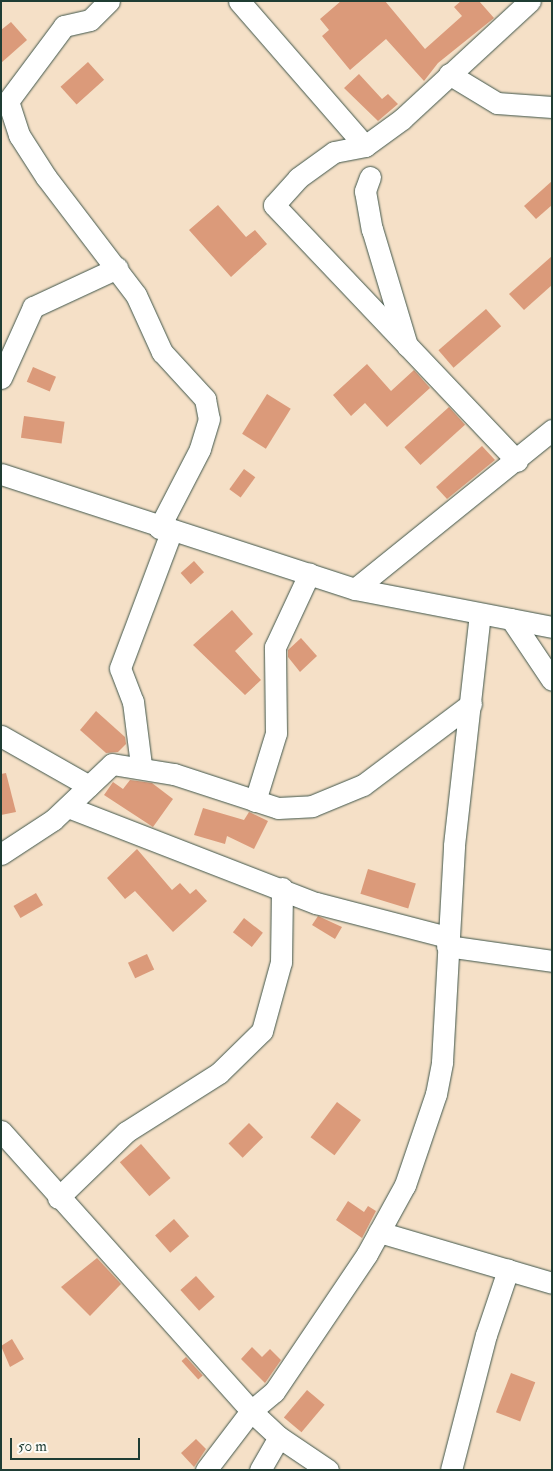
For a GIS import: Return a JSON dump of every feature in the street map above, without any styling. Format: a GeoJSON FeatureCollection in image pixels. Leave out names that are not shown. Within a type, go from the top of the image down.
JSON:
{"type":"FeatureCollection","features":[{"type":"Feature","properties":{"kind":"street"},"geometry":{"type":"LineString","coordinates":[[109,1],[90,20],[64,26],[12,91],[5,104],[46,177],[118,268],[136,295],[162,352],[205,398],[209,419],[200,449],[165,530],[120,668],[133,702],[141,765]]}},
{"type":"Feature","properties":{"kind":"street"},"geometry":{"type":"LineString","coordinates":[[239,1],[365,146]]}},
{"type":"Feature","properties":{"kind":"street"},"geometry":{"type":"LineString","coordinates":[[517,461],[409,351],[274,205],[298,178],[334,152],[365,146],[530,1]]}},
{"type":"Feature","properties":{"kind":"street"},"geometry":{"type":"LineString","coordinates":[[449,74],[497,103],[552,107]]}},
{"type":"Feature","properties":{"kind":"street"},"geometry":{"type":"LineString","coordinates":[[370,177],[365,191],[372,229],[409,351]]}},
{"type":"Feature","properties":{"kind":"street"},"geometry":{"type":"LineString","coordinates":[[1,378],[33,308],[118,268]]}},
{"type":"Feature","properties":{"kind":"street"},"geometry":{"type":"LineString","coordinates":[[356,588],[517,461],[552,430]]}},
{"type":"Feature","properties":{"kind":"street"},"geometry":{"type":"LineString","coordinates":[[1,474],[165,530],[356,588],[552,627]]}},
{"type":"Feature","properties":{"kind":"street"},"geometry":{"type":"LineString","coordinates":[[255,801],[276,733],[275,647],[309,574]]}},
{"type":"Feature","properties":{"kind":"street"},"geometry":{"type":"LineString","coordinates":[[206,1470],[251,1411],[274,1392],[379,1232],[404,1185],[436,1094],[442,1062],[447,942],[480,614]]}},
{"type":"Feature","properties":{"kind":"street"},"geometry":{"type":"LineString","coordinates":[[511,619],[552,680]]}},
{"type":"Feature","properties":{"kind":"street"},"geometry":{"type":"LineString","coordinates":[[1,854],[68,807],[112,764],[141,765],[278,808],[312,806],[363,785],[471,704]]}},
{"type":"Feature","properties":{"kind":"street"},"geometry":{"type":"LineString","coordinates":[[1,736],[89,786]]}},
{"type":"Feature","properties":{"kind":"street"},"geometry":{"type":"LineString","coordinates":[[68,807],[282,888],[316,903],[447,942],[552,961]]}},
{"type":"Feature","properties":{"kind":"street"},"geometry":{"type":"LineString","coordinates":[[58,1198],[126,1132],[219,1073],[262,1031],[281,962],[282,888]]}},
{"type":"Feature","properties":{"kind":"street"},"geometry":{"type":"LineString","coordinates":[[1,1131],[58,1198],[251,1411],[279,1437],[328,1470]]}},
{"type":"Feature","properties":{"kind":"street"},"geometry":{"type":"LineString","coordinates":[[379,1232],[552,1283]]}},
{"type":"Feature","properties":{"kind":"street"},"geometry":{"type":"LineString","coordinates":[[451,1470],[508,1270]]}},
{"type":"Feature","properties":{"kind":"street"},"geometry":{"type":"LineString","coordinates":[[260,1470],[279,1437]]}},
{"type":"Feature","properties":{"kind":"building"},"geometry":{"type":"Polygon","coordinates":[[[341,1],[385,1],[425,49],[462,16],[454,7],[461,1],[479,1],[494,18],[438,63],[424,81],[386,39],[350,70],[322,36],[329,30],[320,19],[341,1]]]}},
{"type":"Feature","properties":{"kind":"building"},"geometry":{"type":"Polygon","coordinates":[[[11,22],[27,40],[1,63],[1,30],[11,22]]]}},
{"type":"Feature","properties":{"kind":"building"},"geometry":{"type":"Polygon","coordinates":[[[88,62],[104,80],[77,105],[61,87],[88,62]]]}},
{"type":"Feature","properties":{"kind":"building"},"geometry":{"type":"Polygon","coordinates":[[[359,74],[382,99],[388,94],[398,104],[378,121],[344,88],[359,74]]]}},
{"type":"Feature","properties":{"kind":"building"},"geometry":{"type":"Polygon","coordinates":[[[552,181],[552,205],[536,219],[524,206],[552,181]]]}},
{"type":"Feature","properties":{"kind":"building"},"geometry":{"type":"Polygon","coordinates":[[[218,205],[246,237],[255,230],[267,244],[231,277],[189,230],[218,205]]]}},
{"type":"Feature","properties":{"kind":"building"},"geometry":{"type":"Polygon","coordinates":[[[552,256],[552,285],[524,310],[509,294],[552,256]]]}},
{"type":"Feature","properties":{"kind":"building"},"geometry":{"type":"Polygon","coordinates":[[[486,309],[501,326],[454,368],[438,350],[486,309]]]}},
{"type":"Feature","properties":{"kind":"building"},"geometry":{"type":"Polygon","coordinates":[[[367,364],[391,391],[414,370],[430,388],[387,427],[365,403],[351,416],[333,395],[367,364]]]}},
{"type":"Feature","properties":{"kind":"building"},"geometry":{"type":"Polygon","coordinates":[[[33,367],[56,377],[50,391],[27,382],[33,367]]]}},
{"type":"Feature","properties":{"kind":"building"},"geometry":{"type":"Polygon","coordinates":[[[267,394],[291,409],[266,449],[242,434],[267,394]]]}},
{"type":"Feature","properties":{"kind":"building"},"geometry":{"type":"Polygon","coordinates":[[[449,407],[465,425],[420,465],[404,447],[449,407]]]}},
{"type":"Feature","properties":{"kind":"building"},"geometry":{"type":"Polygon","coordinates":[[[24,416],[65,422],[62,443],[21,438],[24,416]]]}},
{"type":"Feature","properties":{"kind":"building"},"geometry":{"type":"Polygon","coordinates":[[[482,446],[495,460],[447,499],[436,487],[482,446]]]}},
{"type":"Feature","properties":{"kind":"building"},"geometry":{"type":"Polygon","coordinates":[[[244,469],[255,477],[241,497],[229,489],[244,469]]]}},
{"type":"Feature","properties":{"kind":"building"},"geometry":{"type":"Polygon","coordinates":[[[194,561],[204,572],[191,584],[181,573],[194,561]]]}},
{"type":"Feature","properties":{"kind":"building"},"geometry":{"type":"Polygon","coordinates":[[[232,610],[253,634],[235,651],[261,680],[245,695],[193,645],[232,610]]]}},
{"type":"Feature","properties":{"kind":"building"},"geometry":{"type":"Polygon","coordinates":[[[301,638],[317,656],[300,672],[288,657],[288,650],[301,638]]]}},
{"type":"Feature","properties":{"kind":"building"},"geometry":{"type":"Polygon","coordinates":[[[96,711],[125,737],[126,744],[118,752],[106,753],[80,730],[96,711]]]}},
{"type":"Feature","properties":{"kind":"building"},"geometry":{"type":"Polygon","coordinates":[[[6,773],[16,812],[1,815],[1,774],[6,773]]]}},
{"type":"Feature","properties":{"kind":"building"},"geometry":{"type":"Polygon","coordinates":[[[130,780],[152,783],[173,799],[153,827],[104,795],[113,782],[123,789],[130,780]]]}},
{"type":"Feature","properties":{"kind":"building"},"geometry":{"type":"Polygon","coordinates":[[[203,808],[244,820],[249,812],[268,821],[254,849],[227,836],[225,844],[194,835],[203,808]]]}},
{"type":"Feature","properties":{"kind":"building"},"geometry":{"type":"Polygon","coordinates":[[[137,849],[172,890],[180,883],[190,894],[196,889],[207,901],[173,932],[135,891],[125,899],[107,878],[137,849]]]}},
{"type":"Feature","properties":{"kind":"building"},"geometry":{"type":"Polygon","coordinates":[[[368,869],[416,884],[408,908],[360,894],[368,869]]]}},
{"type":"Feature","properties":{"kind":"building"},"geometry":{"type":"Polygon","coordinates":[[[36,893],[43,905],[20,918],[13,906],[36,893]]]}},
{"type":"Feature","properties":{"kind":"building"},"geometry":{"type":"Polygon","coordinates":[[[318,916],[342,927],[335,939],[312,925],[318,916]]]}},
{"type":"Feature","properties":{"kind":"building"},"geometry":{"type":"Polygon","coordinates":[[[244,918],[263,933],[252,947],[233,932],[244,918]]]}},
{"type":"Feature","properties":{"kind":"building"},"geometry":{"type":"Polygon","coordinates":[[[147,954],[154,969],[135,978],[128,963],[147,954]]]}},
{"type":"Feature","properties":{"kind":"building"},"geometry":{"type":"Polygon","coordinates":[[[337,1102],[361,1120],[334,1155],[311,1137],[337,1102]]]}},
{"type":"Feature","properties":{"kind":"building"},"geometry":{"type":"Polygon","coordinates":[[[249,1123],[263,1137],[243,1158],[228,1144],[249,1123]]]}},
{"type":"Feature","properties":{"kind":"building"},"geometry":{"type":"Polygon","coordinates":[[[141,1144],[171,1178],[149,1196],[120,1162],[141,1144]]]}},
{"type":"Feature","properties":{"kind":"building"},"geometry":{"type":"Polygon","coordinates":[[[348,1201],[364,1212],[368,1206],[376,1211],[362,1238],[336,1220],[348,1201]]]}},
{"type":"Feature","properties":{"kind":"building"},"geometry":{"type":"Polygon","coordinates":[[[174,1219],[189,1236],[170,1253],[155,1235],[174,1219]]]}},
{"type":"Feature","properties":{"kind":"building"},"geometry":{"type":"Polygon","coordinates":[[[97,1258],[121,1284],[90,1316],[61,1287],[97,1258]]]}},
{"type":"Feature","properties":{"kind":"building"},"geometry":{"type":"Polygon","coordinates":[[[196,1276],[215,1297],[199,1311],[180,1290],[196,1276]]]}},
{"type":"Feature","properties":{"kind":"building"},"geometry":{"type":"Polygon","coordinates":[[[12,1339],[24,1359],[10,1367],[1,1346],[12,1339]]]}},
{"type":"Feature","properties":{"kind":"building"},"geometry":{"type":"Polygon","coordinates":[[[252,1347],[262,1357],[270,1349],[281,1360],[265,1383],[241,1359],[252,1347]]]}},
{"type":"Feature","properties":{"kind":"building"},"geometry":{"type":"Polygon","coordinates":[[[186,1357],[203,1376],[198,1380],[182,1361],[186,1357]]]}},
{"type":"Feature","properties":{"kind":"building"},"geometry":{"type":"Polygon","coordinates":[[[511,1373],[535,1382],[520,1422],[496,1412],[511,1373]]]}},
{"type":"Feature","properties":{"kind":"building"},"geometry":{"type":"Polygon","coordinates":[[[307,1390],[325,1405],[301,1432],[284,1418],[307,1390]]]}},
{"type":"Feature","properties":{"kind":"building"},"geometry":{"type":"Polygon","coordinates":[[[196,1439],[206,1449],[194,1467],[181,1453],[196,1439]]]}}]}
